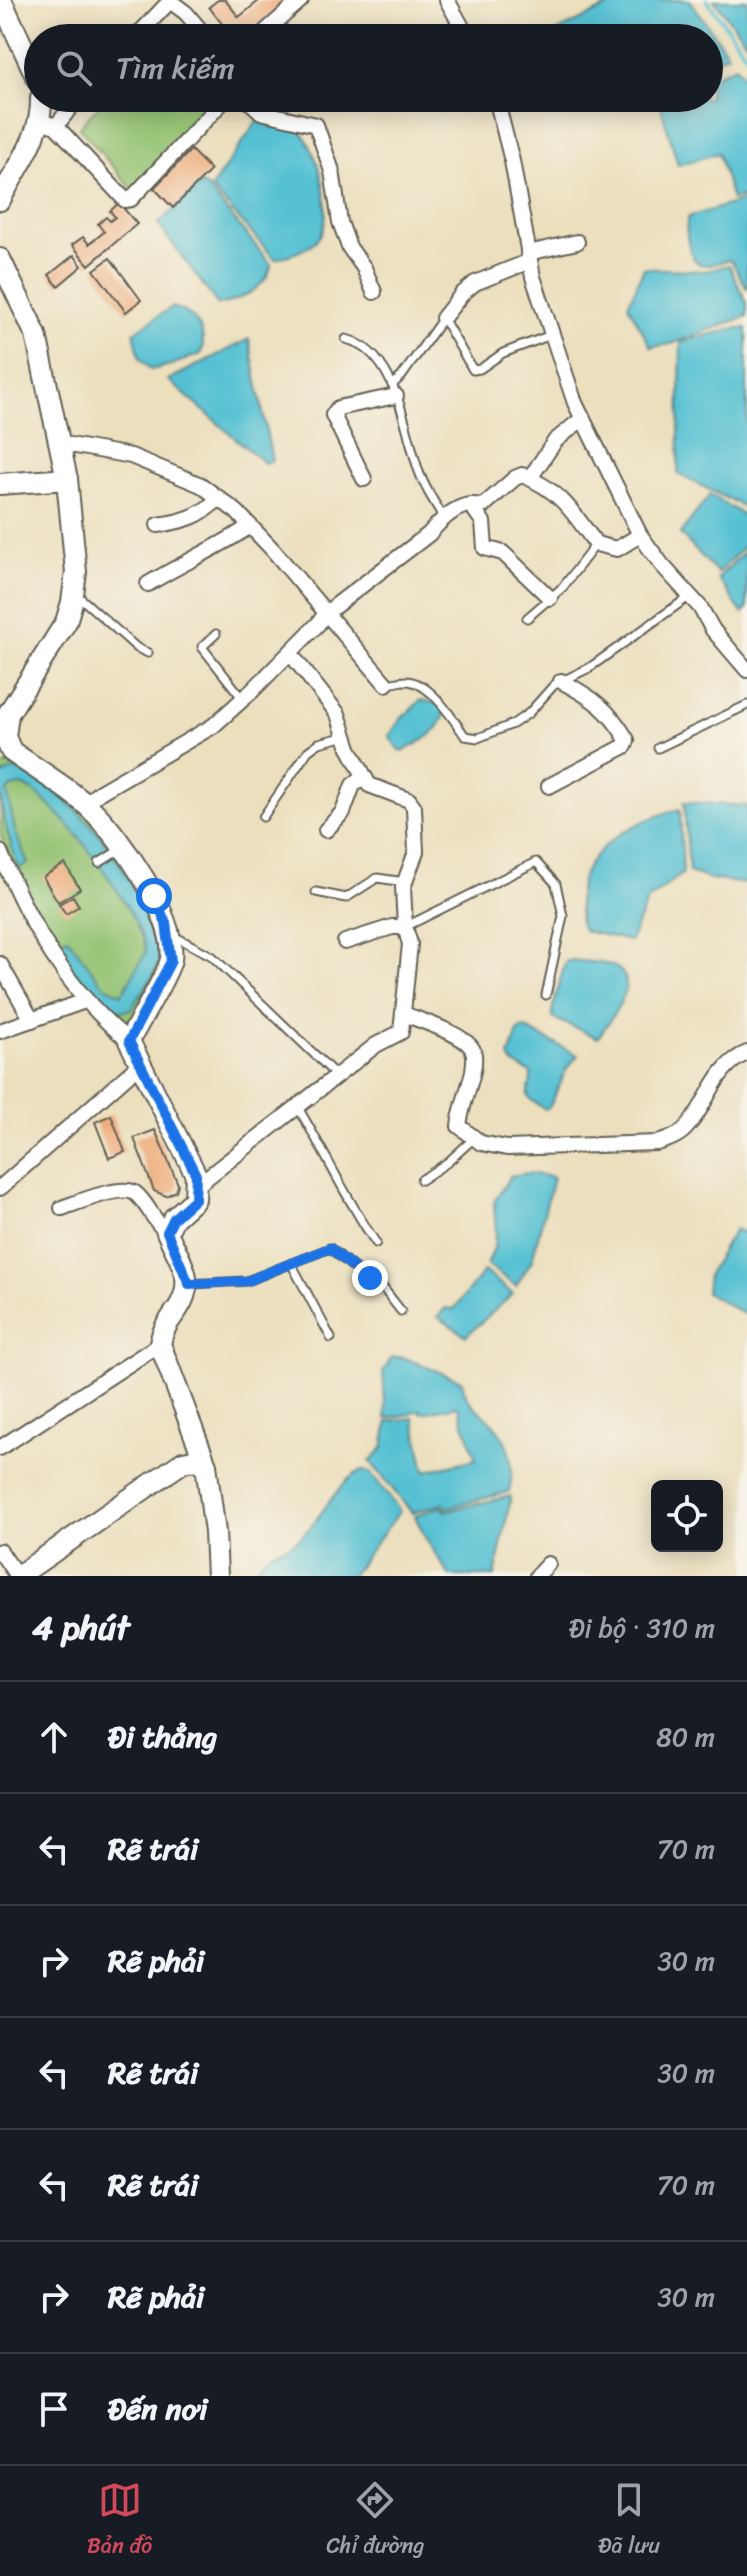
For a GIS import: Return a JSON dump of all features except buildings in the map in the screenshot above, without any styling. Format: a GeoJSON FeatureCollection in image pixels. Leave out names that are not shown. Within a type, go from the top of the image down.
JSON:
{"type":"FeatureCollection","features":[{"type":"Feature","properties":{"kind":"street"},"geometry":{"type":"LineString","coordinates":[[148,24],[171,0],[195,24]]}},
{"type":"Feature","properties":{"kind":"street"},"geometry":{"type":"LineString","coordinates":[[274,24],[301,0]]}},
{"type":"Feature","properties":{"kind":"street"},"geometry":{"type":"LineString","coordinates":[[447,0],[460,24]]}},
{"type":"Feature","properties":{"kind":"street"},"geometry":{"type":"LineString","coordinates":[[5,2],[24,47]]}},
{"type":"Feature","properties":{"kind":"street"},"geometry":{"type":"LineString","coordinates":[[45,112],[48,124],[125,200],[131,199],[213,112]]}},
{"type":"Feature","properties":{"kind":"street"},"geometry":{"type":"LineString","coordinates":[[0,200],[34,141],[62,112]]}},
{"type":"Feature","properties":{"kind":"street"},"geometry":{"type":"LineString","coordinates":[[261,112],[316,125],[332,171],[340,222],[349,247],[364,268],[374,292]]}},
{"type":"Feature","properties":{"kind":"street"},"geometry":{"type":"LineString","coordinates":[[500,112],[512,161],[529,257],[551,335],[583,418],[640,535],[747,670]]}},
{"type":"Feature","properties":{"kind":"street"},"geometry":{"type":"LineString","coordinates":[[443,318],[475,283],[529,257],[577,242]]}},
{"type":"Feature","properties":{"kind":"street"},"geometry":{"type":"LineString","coordinates":[[0,261],[36,335],[67,479],[76,572],[66,622],[8,714],[5,752],[85,804],[154,896],[168,933],[171,961],[129,1041]]}},
{"type":"Feature","properties":{"kind":"street"},"geometry":{"type":"LineString","coordinates":[[364,479],[333,415],[338,408],[394,390]]}},
{"type":"Feature","properties":{"kind":"street"},"geometry":{"type":"LineString","coordinates":[[530,478],[555,441],[583,418]]}},
{"type":"Feature","properties":{"kind":"street"},"geometry":{"type":"LineString","coordinates":[[59,443],[131,456],[201,485],[219,498],[250,526],[386,684]]}},
{"type":"Feature","properties":{"kind":"street"},"geometry":{"type":"LineString","coordinates":[[85,804],[100,792],[213,726],[290,653],[326,613],[429,534],[444,518],[471,505],[484,505],[515,478],[522,475],[530,478],[567,502],[596,544],[617,549],[640,535]]}},
{"type":"Feature","properties":{"kind":"street"},"geometry":{"type":"LineString","coordinates":[[0,484],[67,479]]}},
{"type":"Feature","properties":{"kind":"street"},"geometry":{"type":"LineString","coordinates":[[158,525],[188,521],[206,512],[219,498]]}},
{"type":"Feature","properties":{"kind":"street"},"geometry":{"type":"LineString","coordinates":[[471,505],[483,522],[485,548],[503,553],[550,598]]}},
{"type":"Feature","properties":{"kind":"street"},"geometry":{"type":"LineString","coordinates":[[148,584],[192,558],[224,544],[250,526]]}},
{"type":"Feature","properties":{"kind":"street"},"geometry":{"type":"LineString","coordinates":[[195,1187],[376,1045],[401,1032],[410,944],[405,927],[405,882],[416,852],[414,807],[409,800],[376,789],[363,777],[338,714],[290,653]]}},
{"type":"Feature","properties":{"kind":"street"},"geometry":{"type":"LineString","coordinates":[[549,786],[625,746],[627,740],[600,704],[561,681]]}},
{"type":"Feature","properties":{"kind":"street"},"geometry":{"type":"LineString","coordinates":[[326,830],[343,812],[353,785],[363,777]]}},
{"type":"Feature","properties":{"kind":"street"},"geometry":{"type":"LineString","coordinates":[[0,852],[19,899],[53,959],[85,1001],[129,1041],[196,1175],[195,1199],[174,1218],[167,1232]]}},
{"type":"Feature","properties":{"kind":"street"},"geometry":{"type":"LineString","coordinates":[[345,942],[392,927],[405,927]]}},
{"type":"Feature","properties":{"kind":"street"},"geometry":{"type":"LineString","coordinates":[[0,964],[32,1020]]}},
{"type":"Feature","properties":{"kind":"street"},"geometry":{"type":"LineString","coordinates":[[0,1031],[85,1001]]}},
{"type":"Feature","properties":{"kind":"street"},"geometry":{"type":"LineString","coordinates":[[404,1014],[471,1046],[473,1071],[459,1126],[481,1143],[507,1148],[657,1143],[675,1137],[686,1128],[724,1067],[747,1053]]}},
{"type":"Feature","properties":{"kind":"street"},"geometry":{"type":"LineString","coordinates":[[0,1188],[139,1065]]}},
{"type":"Feature","properties":{"kind":"street"},"geometry":{"type":"LineString","coordinates":[[62,1208],[102,1194],[129,1190],[135,1193],[158,1225],[167,1232],[189,1284],[186,1297],[162,1332],[160,1344],[206,1465],[217,1576]]}},
{"type":"Feature","properties":{"kind":"street"},"geometry":{"type":"LineString","coordinates":[[0,1448],[160,1344]]}},
{"type":"Feature","properties":{"kind":"street"},"geometry":{"type":"LineString","coordinates":[[0,1551],[18,1576],[183,1462],[193,1460],[206,1465]]}},
{"type":"Feature","properties":{"kind":"street"},"geometry":{"type":"LineString","coordinates":[[537,1576],[548,1564]]}},
{"type":"Feature","properties":{"kind":"lane"},"geometry":{"type":"LineString","coordinates":[[394,390],[443,318],[473,370],[480,369],[503,353],[551,335]]}},
{"type":"Feature","properties":{"kind":"lane"},"geometry":{"type":"LineString","coordinates":[[346,339],[369,349],[394,390],[425,488],[444,518]]}},
{"type":"Feature","properties":{"kind":"lane"},"geometry":{"type":"LineString","coordinates":[[527,618],[563,587],[596,544]]}},
{"type":"Feature","properties":{"kind":"lane"},"geometry":{"type":"LineString","coordinates":[[74,591],[137,648],[148,653]]}},
{"type":"Feature","properties":{"kind":"lane"},"geometry":{"type":"LineString","coordinates":[[386,684],[406,680],[418,685],[446,707],[465,736],[478,738],[513,724],[529,713],[554,685],[589,668],[690,596]]}},
{"type":"Feature","properties":{"kind":"lane"},"geometry":{"type":"LineString","coordinates":[[216,634],[202,647],[243,699]]}},
{"type":"Feature","properties":{"kind":"lane"},"geometry":{"type":"LineString","coordinates":[[658,748],[747,705]]}},
{"type":"Feature","properties":{"kind":"lane"},"geometry":{"type":"LineString","coordinates":[[263,817],[308,751],[319,743],[346,736]]}},
{"type":"Feature","properties":{"kind":"lane"},"geometry":{"type":"LineString","coordinates":[[99,863],[118,851]]}},
{"type":"Feature","properties":{"kind":"lane"},"geometry":{"type":"LineString","coordinates":[[405,927],[536,862],[556,884],[563,916],[546,995]]}},
{"type":"Feature","properties":{"kind":"lane"},"geometry":{"type":"LineString","coordinates":[[316,892],[346,898],[377,878],[405,882]]}},
{"type":"Feature","properties":{"kind":"lane"},"geometry":{"type":"LineString","coordinates":[[168,933],[212,956],[337,1076]]}},
{"type":"Feature","properties":{"kind":"lane"},"geometry":{"type":"LineString","coordinates":[[297,1106],[335,1171],[350,1205],[376,1243]]}},
{"type":"Feature","properties":{"kind":"lane"},"geometry":{"type":"LineString","coordinates":[[421,1180],[448,1162],[473,1139]]}},
{"type":"Feature","properties":{"kind":"lane"},"geometry":{"type":"LineString","coordinates":[[189,1284],[247,1281],[330,1248],[360,1273],[380,1284],[401,1311]]}},
{"type":"Feature","properties":{"kind":"lane"},"geometry":{"type":"LineString","coordinates":[[291,1263],[331,1338]]}},
{"type":"Feature","properties":{"kind":"green space"},"geometry":{"type":"Polygon","coordinates":[[[93,112],[215,112],[136,194],[79,127],[93,112]]]}},
{"type":"Feature","properties":{"kind":"green space"},"geometry":{"type":"Polygon","coordinates":[[[13,762],[86,813],[128,867],[161,932],[165,954],[130,1022],[124,1024],[105,1012],[86,993],[49,941],[19,883],[1,835],[0,767],[13,762]]]}},
{"type":"Feature","properties":{"kind":"water"},"geometry":{"type":"Polygon","coordinates":[[[621,0],[690,0],[707,24],[572,24],[621,0]]]}},
{"type":"Feature","properties":{"kind":"water"},"geometry":{"type":"Polygon","coordinates":[[[714,0],[747,0],[747,43],[714,0]]]}},
{"type":"Feature","properties":{"kind":"water"},"geometry":{"type":"Polygon","coordinates":[[[736,66],[747,81],[747,195],[732,200],[718,153],[678,165],[662,112],[723,112],[723,72],[736,66]]]}},
{"type":"Feature","properties":{"kind":"water"},"geometry":{"type":"Polygon","coordinates":[[[258,120],[292,126],[307,140],[323,182],[325,199],[324,227],[315,242],[305,249],[275,259],[211,188],[258,120]]]}},
{"type":"Feature","properties":{"kind":"water"},"geometry":{"type":"Polygon","coordinates":[[[201,184],[207,187],[271,264],[265,280],[252,292],[218,305],[158,224],[201,184]]]}},
{"type":"Feature","properties":{"kind":"water"},"geometry":{"type":"Polygon","coordinates":[[[747,199],[747,289],[731,260],[707,265],[694,259],[688,245],[687,229],[688,217],[747,199]]]}},
{"type":"Feature","properties":{"kind":"water"},"geometry":{"type":"Polygon","coordinates":[[[729,265],[747,304],[747,316],[671,344],[651,347],[628,305],[644,268],[706,271],[729,265]]]}},
{"type":"Feature","properties":{"kind":"water"},"geometry":{"type":"Polygon","coordinates":[[[172,307],[198,324],[203,337],[201,354],[151,370],[140,359],[134,332],[172,307]]]}},
{"type":"Feature","properties":{"kind":"water"},"geometry":{"type":"Polygon","coordinates":[[[747,328],[747,503],[742,506],[678,474],[681,342],[747,328]]]}},
{"type":"Feature","properties":{"kind":"water"},"geometry":{"type":"Polygon","coordinates":[[[249,339],[272,461],[264,463],[168,380],[249,339]]]}},
{"type":"Feature","properties":{"kind":"water"},"geometry":{"type":"Polygon","coordinates":[[[710,495],[747,517],[747,543],[718,573],[680,534],[710,495]]]}},
{"type":"Feature","properties":{"kind":"water"},"geometry":{"type":"Polygon","coordinates":[[[747,549],[747,609],[742,613],[718,578],[747,549]]]}},
{"type":"Feature","properties":{"kind":"water"},"geometry":{"type":"Polygon","coordinates":[[[421,700],[438,704],[445,712],[443,720],[424,740],[404,751],[399,750],[389,736],[421,700]]]}},
{"type":"Feature","properties":{"kind":"water"},"geometry":{"type":"Polygon","coordinates":[[[15,769],[38,780],[78,812],[112,852],[138,896],[159,940],[161,954],[153,975],[131,1009],[120,1010],[98,999],[78,977],[56,944],[67,937],[104,986],[122,994],[146,952],[130,911],[76,834],[56,812],[22,785],[11,787],[7,792],[15,831],[28,864],[19,868],[5,822],[0,788],[0,776],[15,769]]]}},
{"type":"Feature","properties":{"kind":"water"},"geometry":{"type":"Polygon","coordinates":[[[684,802],[747,806],[747,884],[710,879],[689,872],[684,802]]]}},
{"type":"Feature","properties":{"kind":"water"},"geometry":{"type":"Polygon","coordinates":[[[680,809],[683,873],[647,901],[630,941],[585,931],[580,921],[580,888],[596,855],[626,831],[680,809]]]}},
{"type":"Feature","properties":{"kind":"water"},"geometry":{"type":"Polygon","coordinates":[[[572,960],[610,965],[621,971],[625,979],[622,999],[598,1038],[553,1018],[552,1011],[565,962],[572,960]]]}},
{"type":"Feature","properties":{"kind":"water"},"geometry":{"type":"Polygon","coordinates":[[[524,1028],[578,1055],[566,1070],[550,1106],[545,1109],[528,1096],[531,1073],[512,1063],[509,1056],[518,1032],[524,1028]]]}},
{"type":"Feature","properties":{"kind":"water"},"geometry":{"type":"Polygon","coordinates":[[[528,1173],[553,1177],[532,1260],[516,1286],[487,1265],[494,1248],[496,1231],[494,1202],[510,1176],[528,1173]]]}},
{"type":"Feature","properties":{"kind":"water"},"geometry":{"type":"Polygon","coordinates":[[[735,1229],[747,1234],[747,1316],[706,1292],[708,1274],[735,1229]]]}},
{"type":"Feature","properties":{"kind":"water"},"geometry":{"type":"Polygon","coordinates":[[[484,1271],[513,1294],[466,1336],[438,1317],[445,1308],[454,1309],[484,1271]]]}},
{"type":"Feature","properties":{"kind":"water"},"geometry":{"type":"Polygon","coordinates":[[[392,1357],[402,1357],[462,1381],[470,1402],[494,1425],[506,1442],[512,1471],[509,1492],[446,1508],[444,1503],[412,1513],[370,1461],[383,1448],[388,1421],[414,1418],[425,1471],[476,1459],[458,1406],[386,1418],[383,1372],[392,1357]]]}},
{"type":"Feature","properties":{"kind":"water"},"geometry":{"type":"Polygon","coordinates":[[[363,1470],[370,1472],[400,1511],[351,1576],[250,1576],[268,1555],[303,1534],[344,1483],[363,1470]]]}},
{"type":"Feature","properties":{"kind":"water"},"geometry":{"type":"Polygon","coordinates":[[[511,1496],[495,1576],[450,1576],[415,1516],[442,1506],[445,1511],[511,1496]]]}},
{"type":"Feature","properties":{"kind":"waterway"},"geometry":{"type":"LineString","coordinates":[[707,0],[747,56]]}},
{"type":"Feature","properties":{"kind":"route"},"geometry":{"type":"LineString","coordinates":[[154,896],[166,923],[171,961],[129,1041],[196,1175],[195,1199],[174,1218],[167,1232],[189,1284],[247,1281],[330,1248],[370,1278]]}}]}
